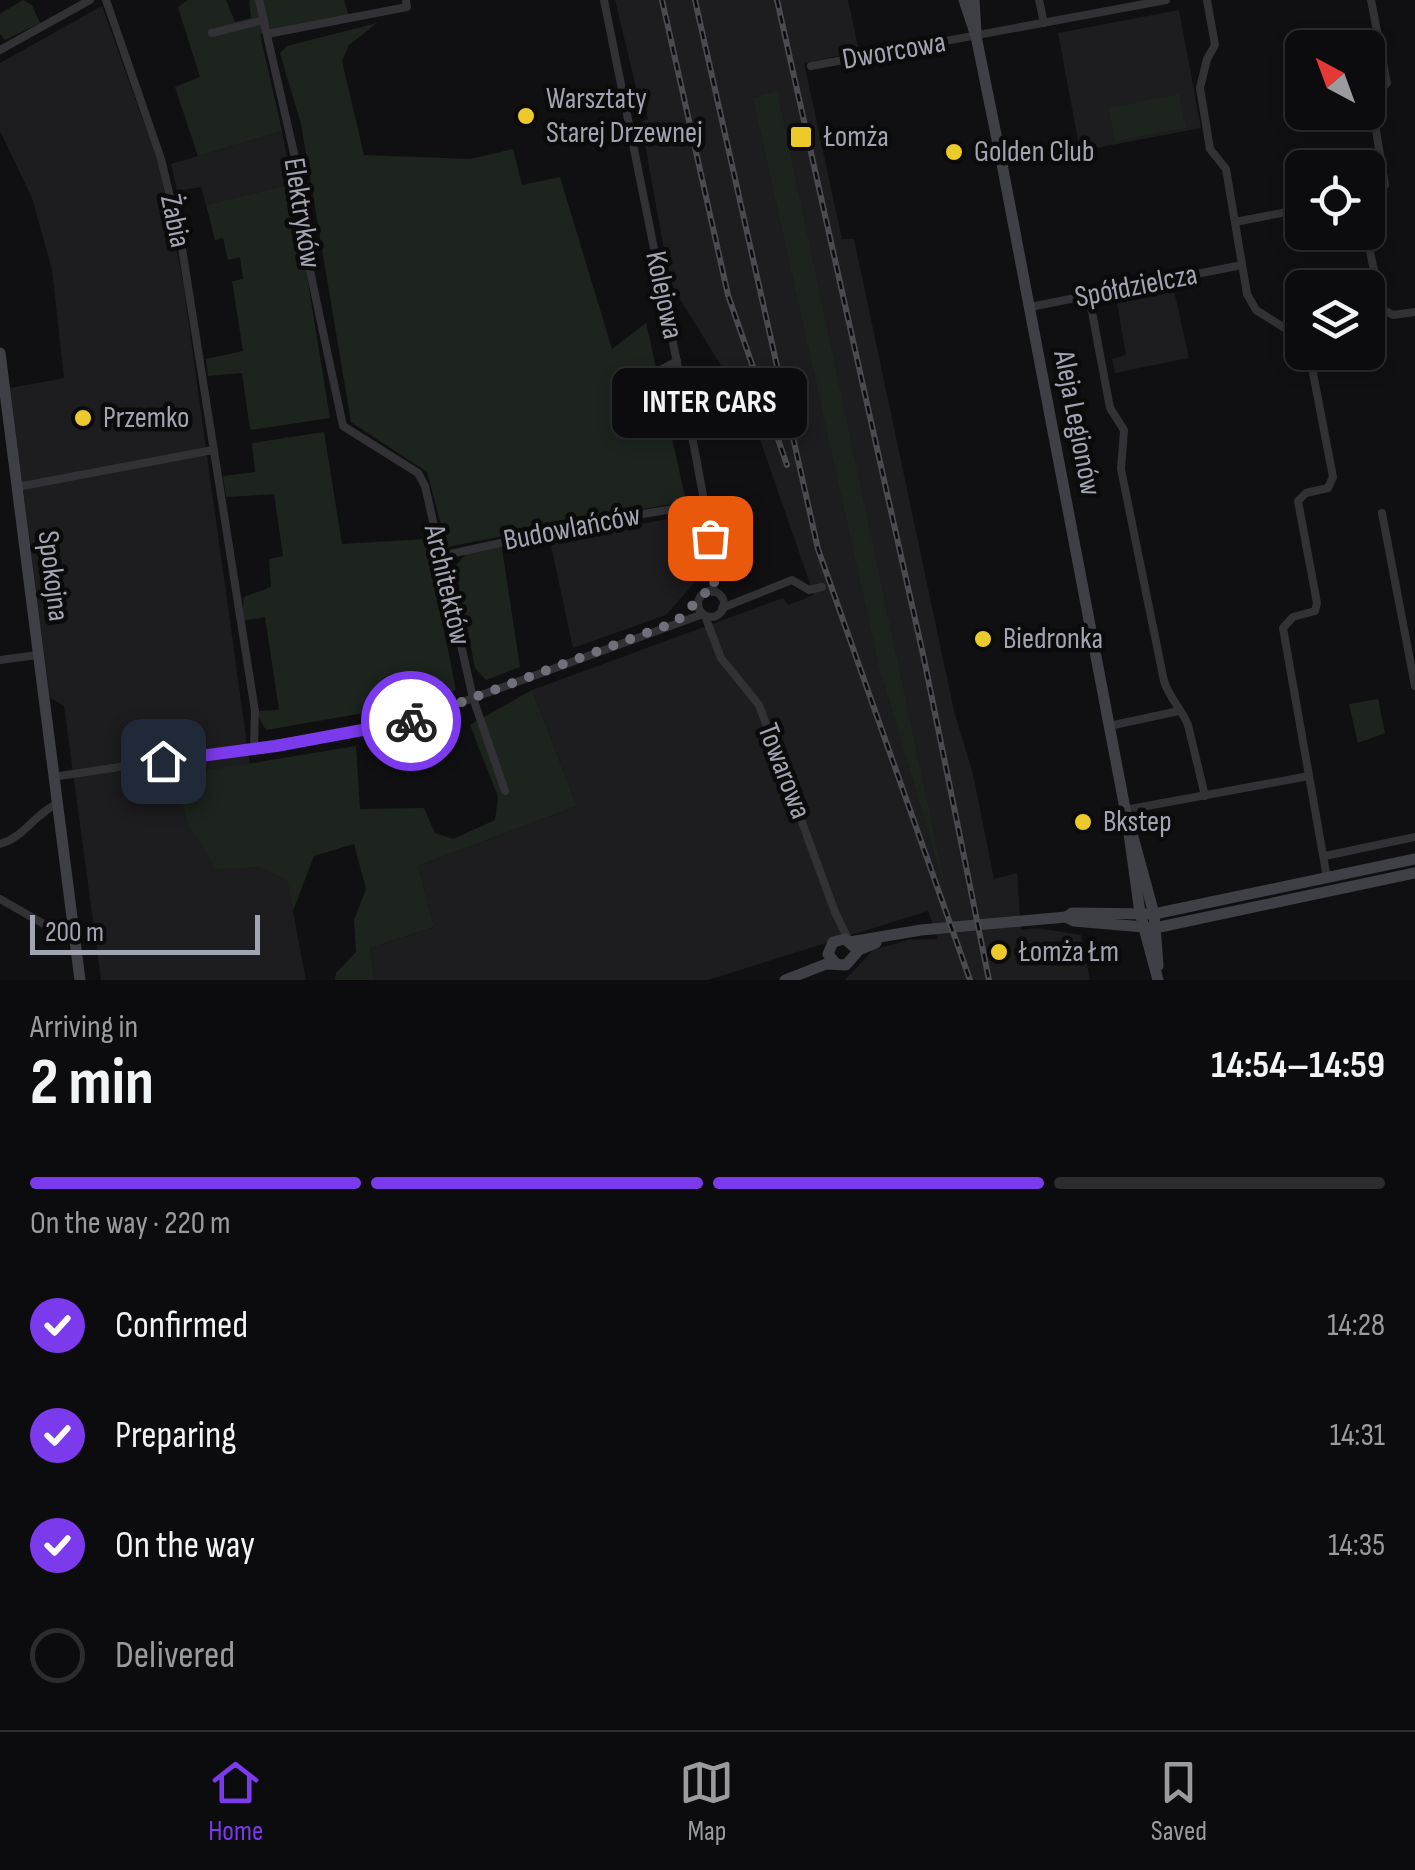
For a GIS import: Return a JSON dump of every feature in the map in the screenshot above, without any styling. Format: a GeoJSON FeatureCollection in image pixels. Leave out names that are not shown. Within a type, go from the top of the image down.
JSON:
{"type":"FeatureCollection","features":[{"type":"Feature","properties":{"kind":"street"},"geometry":{"type":"LineString","coordinates":[[1,47],[90,0]]}},
{"type":"Feature","properties":{"kind":"street","name":"Żabia"},"geometry":{"type":"LineString","coordinates":[[106,0],[170,191],[181,242],[255,711],[254,748]]}},
{"type":"Feature","properties":{"kind":"street","name":"Elektryków"},"geometry":{"type":"LineString","coordinates":[[259,0],[296,162],[302,233],[343,426],[418,473]]}},
{"type":"Feature","properties":{"kind":"street"},"geometry":{"type":"LineString","coordinates":[[267,34],[407,7],[406,0]]}},
{"type":"Feature","properties":{"kind":"street","name":"Kolejowa"},"geometry":{"type":"LineString","coordinates":[[604,0],[715,562],[720,612],[715,640]]}},
{"type":"Feature","properties":{"kind":"street","name":"Aleja Legionów"},"geometry":{"type":"LineString","coordinates":[[964,0],[976,36],[1030,307],[1158,980]]}},
{"type":"Feature","properties":{"kind":"street","name":"Aleja Legionów"},"geometry":{"type":"LineString","coordinates":[[974,0],[976,36]]}},
{"type":"Feature","properties":{"kind":"street"},"geometry":{"type":"LineString","coordinates":[[1040,0],[1044,23]]}},
{"type":"Feature","properties":{"kind":"street","name":"Dworcowa"},"geometry":{"type":"LineString","coordinates":[[811,66],[1166,0]]}},
{"type":"Feature","properties":{"kind":"street"},"geometry":{"type":"LineString","coordinates":[[1207,0],[1216,45],[1208,57],[1200,88],[1210,148],[1226,169],[1247,294],[1254,307],[1285,328]]}},
{"type":"Feature","properties":{"kind":"street"},"geometry":{"type":"LineString","coordinates":[[1371,0],[1387,83],[1371,100],[1379,150]]}},
{"type":"Feature","properties":{"kind":"street"},"geometry":{"type":"LineString","coordinates":[[212,34],[264,20]]}},
{"type":"Feature","properties":{"kind":"street"},"geometry":{"type":"LineString","coordinates":[[1235,222],[1285,212]]}},
{"type":"Feature","properties":{"kind":"street"},"geometry":{"type":"LineString","coordinates":[[1370,250],[1382,309],[1393,315],[1415,312]]}},
{"type":"Feature","properties":{"kind":"street","name":"Spółdzielcza"},"geometry":{"type":"LineString","coordinates":[[1030,307],[1242,265]]}},
{"type":"Feature","properties":{"kind":"street"},"geometry":{"type":"LineString","coordinates":[[1089,296],[1110,408],[1124,430],[1122,469],[1164,680],[1188,725],[1205,796]]}},
{"type":"Feature","properties":{"kind":"street","name":"Spokojna"},"geometry":{"type":"LineString","coordinates":[[0,353],[80,980]]}},
{"type":"Feature","properties":{"kind":"street"},"geometry":{"type":"LineString","coordinates":[[653,374],[677,361]]}},
{"type":"Feature","properties":{"kind":"street"},"geometry":{"type":"LineString","coordinates":[[1312,370],[1333,477],[1328,488],[1306,493],[1298,501],[1317,603],[1315,610],[1293,617],[1283,628],[1327,878]]}},
{"type":"Feature","properties":{"kind":"street"},"geometry":{"type":"LineString","coordinates":[[17,487],[213,450]]}},
{"type":"Feature","properties":{"kind":"street","name":"Architektów"},"geometry":{"type":"LineString","coordinates":[[418,473],[425,486],[474,698],[505,791]]}},
{"type":"Feature","properties":{"kind":"street","name":"Budowlańców"},"geometry":{"type":"LineString","coordinates":[[441,556],[606,520],[704,504]]}},
{"type":"Feature","properties":{"kind":"street"},"geometry":{"type":"LineString","coordinates":[[1382,514],[1415,686]]}},
{"type":"Feature","properties":{"kind":"street"},"geometry":{"type":"LineString","coordinates":[[53,777],[399,725],[676,622],[720,612],[746,596],[792,580],[809,590],[822,588]]}},
{"type":"Feature","properties":{"kind":"street"},"geometry":{"type":"LineString","coordinates":[[676,622],[705,593],[746,596]]}},
{"type":"Feature","properties":{"kind":"street","name":"Towarowa"},"geometry":{"type":"LineString","coordinates":[[698,603],[721,658],[759,706],[849,941]]}},
{"type":"Feature","properties":{"kind":"street"},"geometry":{"type":"LineString","coordinates":[[0,660],[38,655]]}},
{"type":"Feature","properties":{"kind":"street"},"geometry":{"type":"LineString","coordinates":[[1109,726],[1179,711]]}},
{"type":"Feature","properties":{"kind":"street"},"geometry":{"type":"LineString","coordinates":[[1126,814],[1309,776]]}},
{"type":"Feature","properties":{"kind":"street"},"geometry":{"type":"LineString","coordinates":[[0,844],[20,836],[56,804]]}},
{"type":"Feature","properties":{"kind":"street"},"geometry":{"type":"LineString","coordinates":[[1325,856],[1415,837]]}},
{"type":"Feature","properties":{"kind":"street"},"geometry":{"type":"LineString","coordinates":[[788,979],[842,939],[1093,912],[1147,914],[1415,860]]}},
{"type":"Feature","properties":{"kind":"street"},"geometry":{"type":"LineString","coordinates":[[1066,916],[1074,921],[1150,929],[1415,874]]}},
{"type":"Feature","properties":{"kind":"street"},"geometry":{"type":"LineString","coordinates":[[0,900],[56,930],[74,933]]}},
{"type":"Feature","properties":{"kind":"street","name":"Towarowa"},"geometry":{"type":"LineString","coordinates":[[831,946],[835,912]]}},
{"type":"Feature","properties":{"kind":"street"},"geometry":{"type":"LineString","coordinates":[[788,979],[826,964],[849,964],[855,955],[888,936]]}},
{"type":"Feature","properties":{"kind":"street"},"geometry":{"type":"LineString","coordinates":[[849,941],[855,955]]}},
{"type":"Feature","properties":{"kind":"street"},"geometry":{"type":"LineString","coordinates":[[831,946],[830,960],[836,964]]}},
{"type":"Feature","properties":{"kind":"shaded area"},"geometry":{"type":"Polygon","coordinates":[[[23,0],[32,5],[40,23],[5,40],[0,34],[0,14],[23,0]]]}},
{"type":"Feature","properties":{"kind":"shaded area"},"geometry":{"type":"Polygon","coordinates":[[[188,0],[226,0],[235,22],[251,18],[249,0],[344,0],[349,16],[260,34],[282,131],[198,156],[175,87],[200,77],[178,7],[188,0]]]}},
{"type":"Feature","properties":{"kind":"shaded area"},"geometry":{"type":"Polygon","coordinates":[[[615,0],[848,0],[858,47],[852,53],[804,63],[842,239],[854,239],[954,711],[973,774],[994,879],[1017,873],[1021,930],[1037,928],[1081,935],[1090,980],[845,980],[873,950],[908,940],[938,939],[928,911],[708,980],[374,980],[370,948],[434,927],[418,866],[577,806],[532,690],[783,598],[788,605],[814,595],[751,414],[670,283],[641,122],[648,119],[645,102],[639,100],[615,0]]]}},
{"type":"Feature","properties":{"kind":"shaded area"},"geometry":{"type":"Polygon","coordinates":[[[102,6],[159,165],[183,282],[250,766],[287,880],[306,980],[101,980],[64,706],[50,698],[10,388],[64,378],[52,270],[32,198],[0,131],[0,63],[102,6]]]}},
{"type":"Feature","properties":{"kind":"shaded area"},"geometry":{"type":"Polygon","coordinates":[[[1179,10],[1201,128],[1080,151],[1058,33],[1179,10]]]}},
{"type":"Feature","properties":{"kind":"shaded area"},"geometry":{"type":"Polygon","coordinates":[[[377,23],[349,45],[342,61],[364,155],[470,159],[513,149],[522,185],[560,177],[612,349],[646,323],[686,501],[447,547],[427,472],[351,422],[301,124],[280,53],[287,46],[377,23]]]}},
{"type":"Feature","properties":{"kind":"shaded area"},"geometry":{"type":"Polygon","coordinates":[[[777,91],[946,891],[879,666],[753,98],[777,91]]]}},
{"type":"Feature","properties":{"kind":"shaded area"},"geometry":{"type":"Polygon","coordinates":[[[1179,94],[1186,128],[1115,141],[1109,108],[1179,94]]]}},
{"type":"Feature","properties":{"kind":"shaded area"},"geometry":{"type":"Polygon","coordinates":[[[282,131],[292,184],[206,205],[201,187],[177,191],[171,164],[282,131]]]}},
{"type":"Feature","properties":{"kind":"shaded area"},"geometry":{"type":"Polygon","coordinates":[[[292,184],[330,418],[250,430],[242,373],[208,376],[206,359],[243,351],[232,281],[243,279],[240,257],[228,260],[223,238],[215,240],[206,205],[292,184]]]}},
{"type":"Feature","properties":{"kind":"shaded area"},"geometry":{"type":"Polygon","coordinates":[[[1173,286],[1189,358],[1115,373],[1112,359],[1126,355],[1116,297],[1173,286]]]}},
{"type":"Feature","properties":{"kind":"shaded area"},"geometry":{"type":"Polygon","coordinates":[[[324,432],[342,544],[426,539],[456,690],[439,700],[266,730],[255,711],[279,710],[265,617],[242,621],[244,597],[271,587],[269,559],[283,556],[274,494],[226,497],[223,476],[255,472],[252,443],[324,432]]]}},
{"type":"Feature","properties":{"kind":"shaded area"},"geometry":{"type":"Polygon","coordinates":[[[688,515],[700,576],[666,615],[573,648],[550,541],[688,515]]]}},
{"type":"Feature","properties":{"kind":"shaded area"},"geometry":{"type":"Polygon","coordinates":[[[501,542],[520,667],[486,680],[475,668],[455,566],[471,549],[501,542]]]}},
{"type":"Feature","properties":{"kind":"shaded area"},"geometry":{"type":"Polygon","coordinates":[[[532,690],[577,806],[418,866],[434,927],[370,948],[374,980],[335,980],[336,973],[356,952],[354,920],[366,889],[354,844],[314,856],[293,911],[287,880],[260,867],[216,869],[189,825],[173,776],[356,746],[360,809],[424,808],[435,833],[453,839],[495,820],[498,797],[470,725],[532,690]]]}},
{"type":"Feature","properties":{"kind":"shaded area"},"geometry":{"type":"Polygon","coordinates":[[[1378,699],[1385,733],[1358,743],[1349,704],[1378,699]]]}},
{"type":"Feature","properties":{"kind":"railway"},"geometry":{"type":"LineString","coordinates":[[662,0],[728,295],[787,465]]}},
{"type":"Feature","properties":{"kind":"railway"},"geometry":{"type":"LineString","coordinates":[[695,0],[818,549],[970,980]]}},
{"type":"Feature","properties":{"kind":"railway"},"geometry":{"type":"LineString","coordinates":[[777,0],[924,659],[989,980]]}},
{"type":"Feature","properties":{"kind":"way so far"},"geometry":{"type":"LineString","coordinates":[[411,721],[676,622],[705,593],[713,592],[716,567],[710,538]]}},
{"type":"Feature","properties":{"kind":"place","name":"Warsztaty Starej Drzewnej"},"geometry":{"type":"Point","coordinates":[526,116]}},
{"type":"Feature","properties":{"kind":"place","name":"Łomża"},"geometry":{"type":"Point","coordinates":[801,137]}},
{"type":"Feature","properties":{"kind":"place","name":"Golden Club"},"geometry":{"type":"Point","coordinates":[954,152]}},
{"type":"Feature","properties":{"kind":"place","name":"Przemko"},"geometry":{"type":"Point","coordinates":[83,418]}},
{"type":"Feature","properties":{"kind":"place","name":"INTER CARS"},"geometry":{"type":"Point","coordinates":[710,538]}},
{"type":"Feature","properties":{"kind":"place","name":"Biedronka"},"geometry":{"type":"Point","coordinates":[983,639]}},
{"type":"Feature","properties":{"kind":"place","name":"Bkstep"},"geometry":{"type":"Point","coordinates":[1083,822]}},
{"type":"Feature","properties":{"kind":"place","name":"Łomża Łm"},"geometry":{"type":"Point","coordinates":[999,952]}},
{"type":"Feature","properties":{"kind":"route"},"geometry":{"type":"LineString","coordinates":[[163,761],[276,746],[411,721]]}}]}
